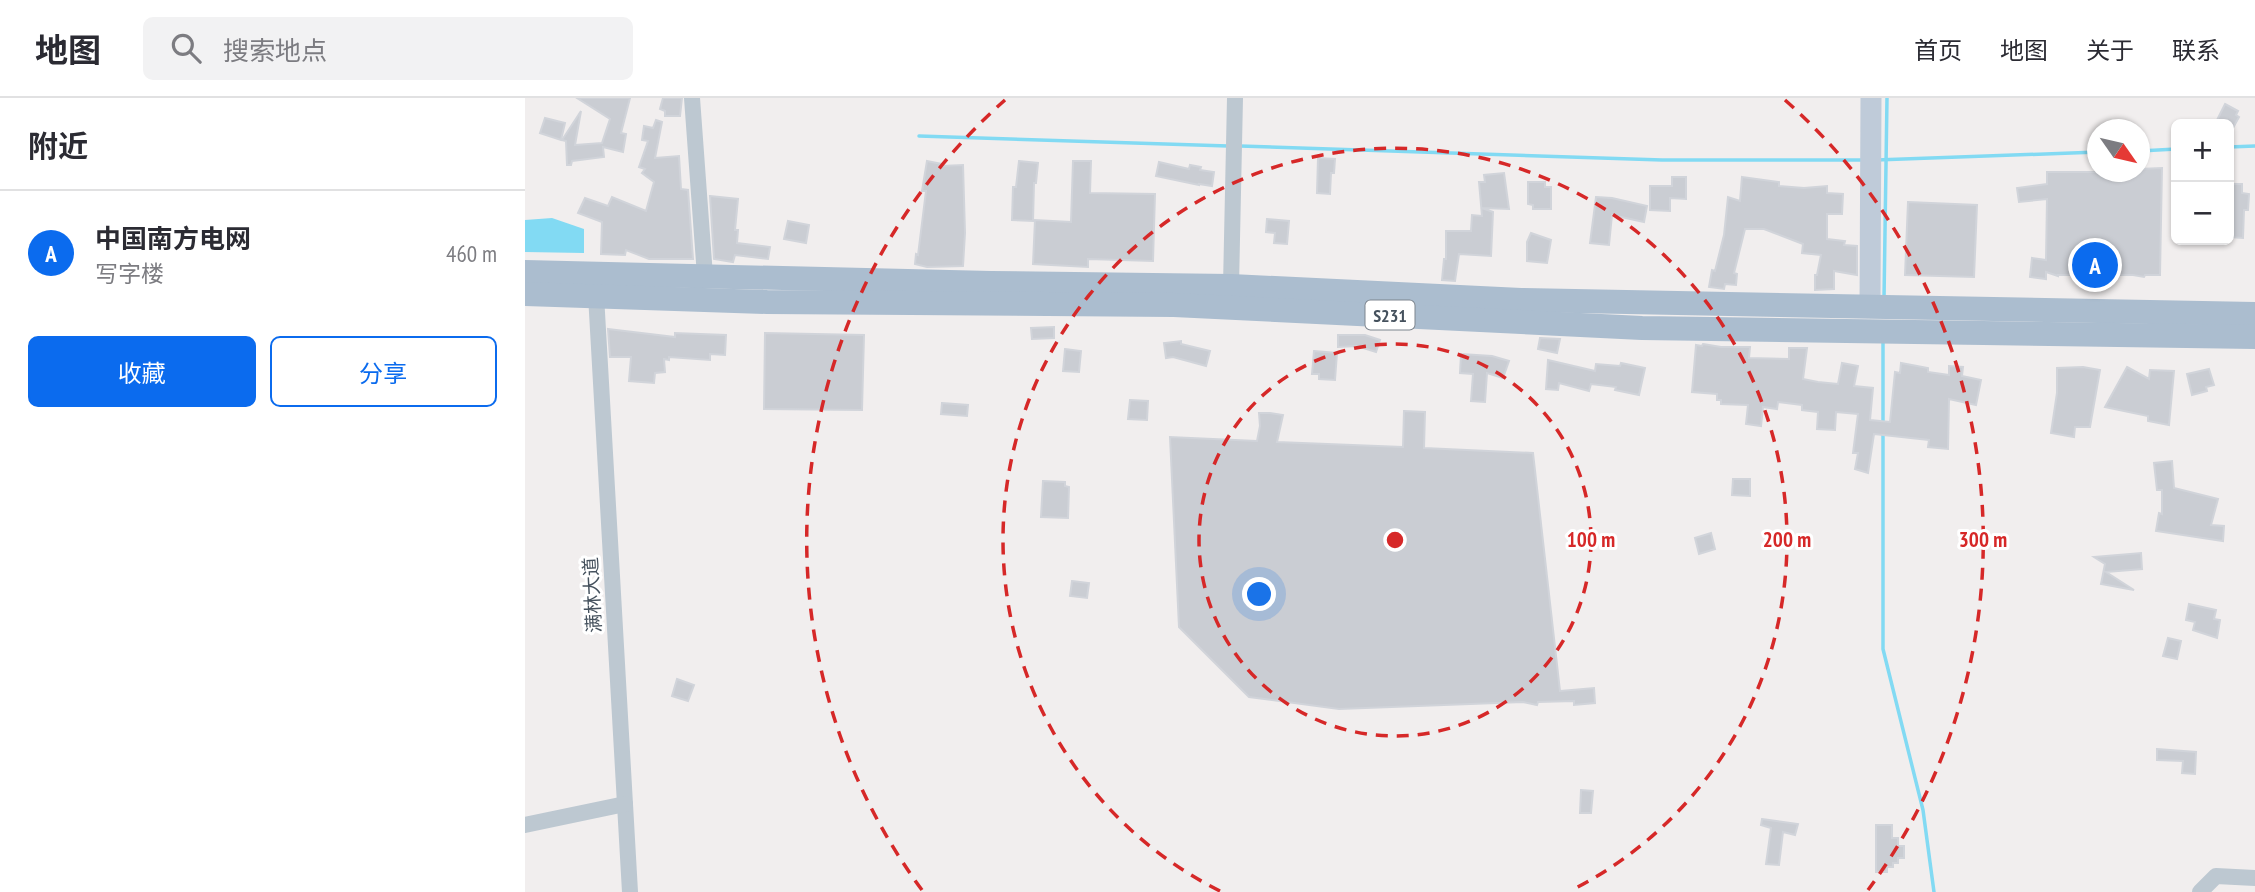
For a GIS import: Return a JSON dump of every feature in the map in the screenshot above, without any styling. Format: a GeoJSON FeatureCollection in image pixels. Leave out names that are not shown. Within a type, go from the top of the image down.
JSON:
{"type":"FeatureCollection","features":[{"type":"Feature","properties":{"kind":"main road","name":"S231"},"geometry":{"type":"LineString","coordinates":[[525,272],[991,283],[1231,285],[1521,300],[2255,314]]}},
{"type":"Feature","properties":{"kind":"main road","name":"S231"},"geometry":{"type":"LineString","coordinates":[[525,294],[767,302],[1174,305],[1642,328],[2255,337]]}},
{"type":"Feature","properties":{"kind":"street"},"geometry":{"type":"LineString","coordinates":[[692,98],[705,276]]}},
{"type":"Feature","properties":{"kind":"street"},"geometry":{"type":"LineString","coordinates":[[1231,285],[1235,98]]}},
{"type":"Feature","properties":{"kind":"street"},"geometry":{"type":"LineString","coordinates":[[1870,307],[1871,98]]}},
{"type":"Feature","properties":{"kind":"street","name":"满林大道"},"geometry":{"type":"LineString","coordinates":[[596,295],[630,892]]}},
{"type":"Feature","properties":{"kind":"street"},"geometry":{"type":"LineString","coordinates":[[525,825],[625,804]]}},
{"type":"Feature","properties":{"kind":"street"},"geometry":{"type":"LineString","coordinates":[[2200,892],[2216,876],[2255,878]]}},
{"type":"Feature","properties":{"kind":"water"},"geometry":{"type":"Polygon","coordinates":[[[552,218],[584,229],[584,253],[525,252],[525,220],[552,218]]]}},
{"type":"Feature","properties":{"kind":"building"},"geometry":{"type":"Polygon","coordinates":[[[577,98],[630,98],[621,133],[626,134],[623,152],[603,147],[604,157],[572,161],[571,165],[567,165],[566,141],[562,140],[581,111],[575,145],[602,143],[610,119],[577,98]]]}},
{"type":"Feature","properties":{"kind":"building"},"geometry":{"type":"Polygon","coordinates":[[[663,98],[682,98],[680,116],[665,116],[665,111],[660,109],[663,98]]]}},
{"type":"Feature","properties":{"kind":"building"},"geometry":{"type":"Polygon","coordinates":[[[2225,104],[2238,111],[2236,115],[2239,117],[2234,126],[2234,119],[2218,119],[2225,104]]]}},
{"type":"Feature","properties":{"kind":"building"},"geometry":{"type":"Polygon","coordinates":[[[545,118],[565,123],[561,140],[540,133],[545,118]]]}},
{"type":"Feature","properties":{"kind":"building"},"geometry":{"type":"Polygon","coordinates":[[[656,120],[662,122],[655,158],[679,156],[681,189],[688,190],[693,259],[649,259],[626,250],[625,255],[601,254],[602,222],[578,213],[585,198],[608,206],[612,197],[646,211],[654,182],[642,173],[645,169],[639,167],[648,141],[642,140],[644,126],[653,128],[656,120]]]}},
{"type":"Feature","properties":{"kind":"building"},"geometry":{"type":"Polygon","coordinates":[[[1318,158],[1335,159],[1330,194],[1317,193],[1318,158]]]}},
{"type":"Feature","properties":{"kind":"building"},"geometry":{"type":"Polygon","coordinates":[[[927,161],[942,164],[941,166],[963,165],[963,266],[927,267],[915,264],[926,191],[922,191],[927,161]]]}},
{"type":"Feature","properties":{"kind":"building"},"geometry":{"type":"Polygon","coordinates":[[[1019,161],[1038,163],[1034,183],[1033,221],[1012,220],[1013,187],[1016,187],[1019,161]]]}},
{"type":"Feature","properties":{"kind":"building"},"geometry":{"type":"Polygon","coordinates":[[[1073,161],[1091,161],[1090,193],[1155,194],[1153,261],[1088,259],[1088,267],[1033,264],[1035,220],[1071,222],[1073,161]]]}},
{"type":"Feature","properties":{"kind":"building"},"geometry":{"type":"Polygon","coordinates":[[[1159,162],[1189,169],[1190,165],[1201,167],[1200,170],[1214,172],[1212,186],[1156,176],[1159,162]]]}},
{"type":"Feature","properties":{"kind":"building"},"geometry":{"type":"Polygon","coordinates":[[[2162,168],[2160,275],[2058,276],[2046,272],[2046,279],[2030,277],[2032,258],[2046,260],[2047,199],[2019,202],[2017,188],[2047,184],[2047,172],[2087,172],[2087,182],[2150,182],[2150,169],[2162,168]]]}},
{"type":"Feature","properties":{"kind":"building"},"geometry":{"type":"Polygon","coordinates":[[[1504,173],[1509,209],[1482,208],[1493,212],[1491,256],[1459,254],[1455,281],[1442,280],[1446,259],[1446,231],[1471,231],[1472,215],[1482,216],[1479,182],[1485,182],[1484,175],[1504,173]]]}},
{"type":"Feature","properties":{"kind":"building"},"geometry":{"type":"Polygon","coordinates":[[[1672,177],[1686,177],[1686,199],[1670,198],[1670,211],[1650,210],[1650,186],[1672,186],[1672,177]]]}},
{"type":"Feature","properties":{"kind":"building"},"geometry":{"type":"Polygon","coordinates":[[[1742,177],[1779,182],[1779,186],[1827,186],[1827,193],[1843,194],[1842,214],[1827,214],[1827,239],[1845,241],[1844,245],[1857,246],[1857,275],[1834,271],[1834,289],[1815,290],[1815,275],[1821,255],[1802,253],[1803,244],[1764,229],[1745,229],[1734,273],[1737,274],[1736,285],[1725,284],[1724,289],[1709,287],[1724,235],[1728,197],[1740,201],[1742,177]]]}},
{"type":"Feature","properties":{"kind":"building"},"geometry":{"type":"Polygon","coordinates":[[[1528,182],[1545,182],[1545,187],[1551,187],[1551,209],[1533,209],[1533,205],[1528,204],[1528,182]]]}},
{"type":"Feature","properties":{"kind":"building"},"geometry":{"type":"Polygon","coordinates":[[[2234,184],[2242,184],[2242,193],[2249,194],[2248,210],[2244,210],[2243,238],[2234,237],[2234,184]]]}},
{"type":"Feature","properties":{"kind":"building"},"geometry":{"type":"Polygon","coordinates":[[[710,196],[738,199],[735,230],[738,230],[737,243],[770,247],[768,259],[735,255],[733,262],[714,259],[710,196]]]}},
{"type":"Feature","properties":{"kind":"building"},"geometry":{"type":"Polygon","coordinates":[[[1596,197],[1647,206],[1644,222],[1612,215],[1609,245],[1590,243],[1596,197]]]}},
{"type":"Feature","properties":{"kind":"building"},"geometry":{"type":"Polygon","coordinates":[[[1908,202],[1977,205],[1974,277],[1905,275],[1908,202]]]}},
{"type":"Feature","properties":{"kind":"building"},"geometry":{"type":"Polygon","coordinates":[[[1267,219],[1289,221],[1287,244],[1274,243],[1275,233],[1266,232],[1267,219]]]}},
{"type":"Feature","properties":{"kind":"building"},"geometry":{"type":"Polygon","coordinates":[[[788,221],[809,225],[806,243],[784,239],[788,221]]]}},
{"type":"Feature","properties":{"kind":"building"},"geometry":{"type":"Polygon","coordinates":[[[1531,233],[1551,240],[1547,263],[1527,261],[1527,242],[1531,233]]]}},
{"type":"Feature","properties":{"kind":"building"},"geometry":{"type":"Polygon","coordinates":[[[1054,327],[1054,338],[1032,339],[1031,328],[1054,327]]]}},
{"type":"Feature","properties":{"kind":"building"},"geometry":{"type":"Polygon","coordinates":[[[608,329],[675,337],[675,333],[726,335],[725,355],[710,354],[710,360],[669,357],[669,360],[664,359],[665,372],[655,373],[654,383],[629,381],[631,357],[610,357],[608,329]]]}},
{"type":"Feature","properties":{"kind":"building"},"geometry":{"type":"Polygon","coordinates":[[[765,333],[864,335],[862,410],[764,409],[765,333]]]}},
{"type":"Feature","properties":{"kind":"building"},"geometry":{"type":"Polygon","coordinates":[[[1338,335],[1365,335],[1380,340],[1376,352],[1357,346],[1338,347],[1338,335]]]}},
{"type":"Feature","properties":{"kind":"building"},"geometry":{"type":"Polygon","coordinates":[[[1540,338],[1560,339],[1557,353],[1538,349],[1540,338]]]}},
{"type":"Feature","properties":{"kind":"building"},"geometry":{"type":"Polygon","coordinates":[[[1181,341],[1181,344],[1210,351],[1206,366],[1173,357],[1166,358],[1164,343],[1181,341]]]}},
{"type":"Feature","properties":{"kind":"building"},"geometry":{"type":"Polygon","coordinates":[[[1696,345],[1750,347],[1749,358],[1789,359],[1789,348],[1807,348],[1803,379],[1818,382],[1838,384],[1842,363],[1858,366],[1854,386],[1873,388],[1870,420],[1890,422],[1895,372],[1900,373],[1901,363],[1928,368],[1928,372],[1949,375],[1949,366],[1963,367],[1962,376],[1981,380],[1976,405],[1949,399],[1948,449],[1928,447],[1929,440],[1874,434],[1868,473],[1855,469],[1858,453],[1853,453],[1858,414],[1836,412],[1835,430],[1817,429],[1818,412],[1802,410],[1802,405],[1778,402],[1777,409],[1763,407],[1761,426],[1746,424],[1748,405],[1721,404],[1721,400],[1717,400],[1717,394],[1692,392],[1696,345]]]}},
{"type":"Feature","properties":{"kind":"building"},"geometry":{"type":"Polygon","coordinates":[[[1065,349],[1081,351],[1079,372],[1063,371],[1065,349]]]}},
{"type":"Feature","properties":{"kind":"building"},"geometry":{"type":"Polygon","coordinates":[[[1314,351],[1337,353],[1335,380],[1319,379],[1319,374],[1312,374],[1314,351]]]}},
{"type":"Feature","properties":{"kind":"building"},"geometry":{"type":"Polygon","coordinates":[[[1461,354],[1492,356],[1509,361],[1503,378],[1487,373],[1485,402],[1471,401],[1473,374],[1460,373],[1461,354]]]}},
{"type":"Feature","properties":{"kind":"building"},"geometry":{"type":"Polygon","coordinates":[[[1548,360],[1595,371],[1596,364],[1620,366],[1621,363],[1645,368],[1639,395],[1615,390],[1616,387],[1591,384],[1589,391],[1559,383],[1558,390],[1546,389],[1548,360]]]}},
{"type":"Feature","properties":{"kind":"building"},"geometry":{"type":"Polygon","coordinates":[[[2083,367],[2100,370],[2090,427],[2075,427],[2074,437],[2051,433],[2057,393],[2057,368],[2083,367]]]}},
{"type":"Feature","properties":{"kind":"building"},"geometry":{"type":"Polygon","coordinates":[[[2127,367],[2149,379],[2150,370],[2174,371],[2169,425],[2148,421],[2148,416],[2105,407],[2127,367]]]}},
{"type":"Feature","properties":{"kind":"building"},"geometry":{"type":"Polygon","coordinates":[[[2209,369],[2214,385],[2206,387],[2207,391],[2192,395],[2187,374],[2209,369]]]}},
{"type":"Feature","properties":{"kind":"building"},"geometry":{"type":"Polygon","coordinates":[[[1130,400],[1148,401],[1147,420],[1128,419],[1130,400]]]}},
{"type":"Feature","properties":{"kind":"building"},"geometry":{"type":"Polygon","coordinates":[[[942,403],[968,405],[967,416],[941,414],[942,403]]]}},
{"type":"Feature","properties":{"kind":"building"},"geometry":{"type":"Polygon","coordinates":[[[1404,411],[1425,412],[1424,448],[1533,453],[1560,691],[1594,688],[1595,703],[1574,705],[1574,701],[1538,702],[1537,705],[1523,702],[1339,709],[1249,697],[1179,627],[1170,437],[1257,441],[1259,413],[1270,413],[1283,415],[1277,442],[1403,447],[1404,411]]]}},
{"type":"Feature","properties":{"kind":"building"},"geometry":{"type":"Polygon","coordinates":[[[2172,461],[2174,488],[2218,499],[2211,525],[2224,526],[2223,541],[2156,531],[2159,513],[2162,514],[2162,490],[2157,490],[2154,463],[2172,461]]]}},
{"type":"Feature","properties":{"kind":"building"},"geometry":{"type":"Polygon","coordinates":[[[1733,479],[1750,479],[1750,496],[1732,495],[1733,479]]]}},
{"type":"Feature","properties":{"kind":"building"},"geometry":{"type":"Polygon","coordinates":[[[1043,481],[1065,482],[1065,486],[1069,487],[1068,518],[1041,517],[1043,481]]]}},
{"type":"Feature","properties":{"kind":"building"},"geometry":{"type":"Polygon","coordinates":[[[1711,533],[1715,549],[1699,554],[1695,538],[1711,533]]]}},
{"type":"Feature","properties":{"kind":"building"},"geometry":{"type":"Polygon","coordinates":[[[2141,553],[2142,569],[2106,572],[2134,590],[2101,584],[2105,564],[2094,557],[2141,553]]]}},
{"type":"Feature","properties":{"kind":"building"},"geometry":{"type":"Polygon","coordinates":[[[1072,581],[1089,583],[1087,598],[1070,596],[1072,581]]]}},
{"type":"Feature","properties":{"kind":"building"},"geometry":{"type":"Polygon","coordinates":[[[2189,604],[2216,610],[2214,619],[2220,620],[2217,638],[2193,630],[2195,622],[2186,620],[2189,604]]]}},
{"type":"Feature","properties":{"kind":"building"},"geometry":{"type":"Polygon","coordinates":[[[2168,638],[2181,641],[2177,659],[2163,656],[2168,638]]]}},
{"type":"Feature","properties":{"kind":"building"},"geometry":{"type":"Polygon","coordinates":[[[677,679],[694,685],[688,701],[672,696],[677,679]]]}},
{"type":"Feature","properties":{"kind":"building"},"geometry":{"type":"Polygon","coordinates":[[[2157,749],[2196,752],[2195,774],[2182,773],[2183,761],[2157,760],[2157,749]]]}},
{"type":"Feature","properties":{"kind":"building"},"geometry":{"type":"Polygon","coordinates":[[[1581,790],[1593,791],[1591,813],[1580,813],[1581,790]]]}},
{"type":"Feature","properties":{"kind":"building"},"geometry":{"type":"Polygon","coordinates":[[[1762,819],[1798,824],[1795,835],[1783,832],[1779,865],[1766,864],[1771,828],[1761,825],[1762,819]]]}},
{"type":"Feature","properties":{"kind":"building"},"geometry":{"type":"Polygon","coordinates":[[[1876,825],[1892,825],[1892,838],[1898,838],[1898,846],[1904,846],[1904,858],[1898,858],[1898,863],[1893,863],[1893,867],[1887,867],[1887,872],[1876,872],[1876,825]]]}},
{"type":"Feature","properties":{"kind":"waterway"},"geometry":{"type":"LineString","coordinates":[[1884,299],[1887,98]]}},
{"type":"Feature","properties":{"kind":"waterway"},"geometry":{"type":"LineString","coordinates":[[919,136],[1228,146]]}},
{"type":"Feature","properties":{"kind":"waterway"},"geometry":{"type":"LineString","coordinates":[[1240,146],[1662,160],[1862,160]]}},
{"type":"Feature","properties":{"kind":"waterway"},"geometry":{"type":"LineString","coordinates":[[2234,147],[2255,146]]}},
{"type":"Feature","properties":{"kind":"waterway"},"geometry":{"type":"LineString","coordinates":[[2150,150],[2171,149]]}},
{"type":"Feature","properties":{"kind":"waterway"},"geometry":{"type":"LineString","coordinates":[[1876,160],[2087,152]]}},
{"type":"Feature","properties":{"kind":"waterway"},"geometry":{"type":"LineString","coordinates":[[1883,341],[1883,424]]}},
{"type":"Feature","properties":{"kind":"waterway"},"geometry":{"type":"LineString","coordinates":[[1883,432],[1883,649],[1923,810],[1934,892]]}},
{"type":"Feature","properties":{"kind":"place","name":"中国南方电网"},"geometry":{"type":"Point","coordinates":[2095,265]}}]}
